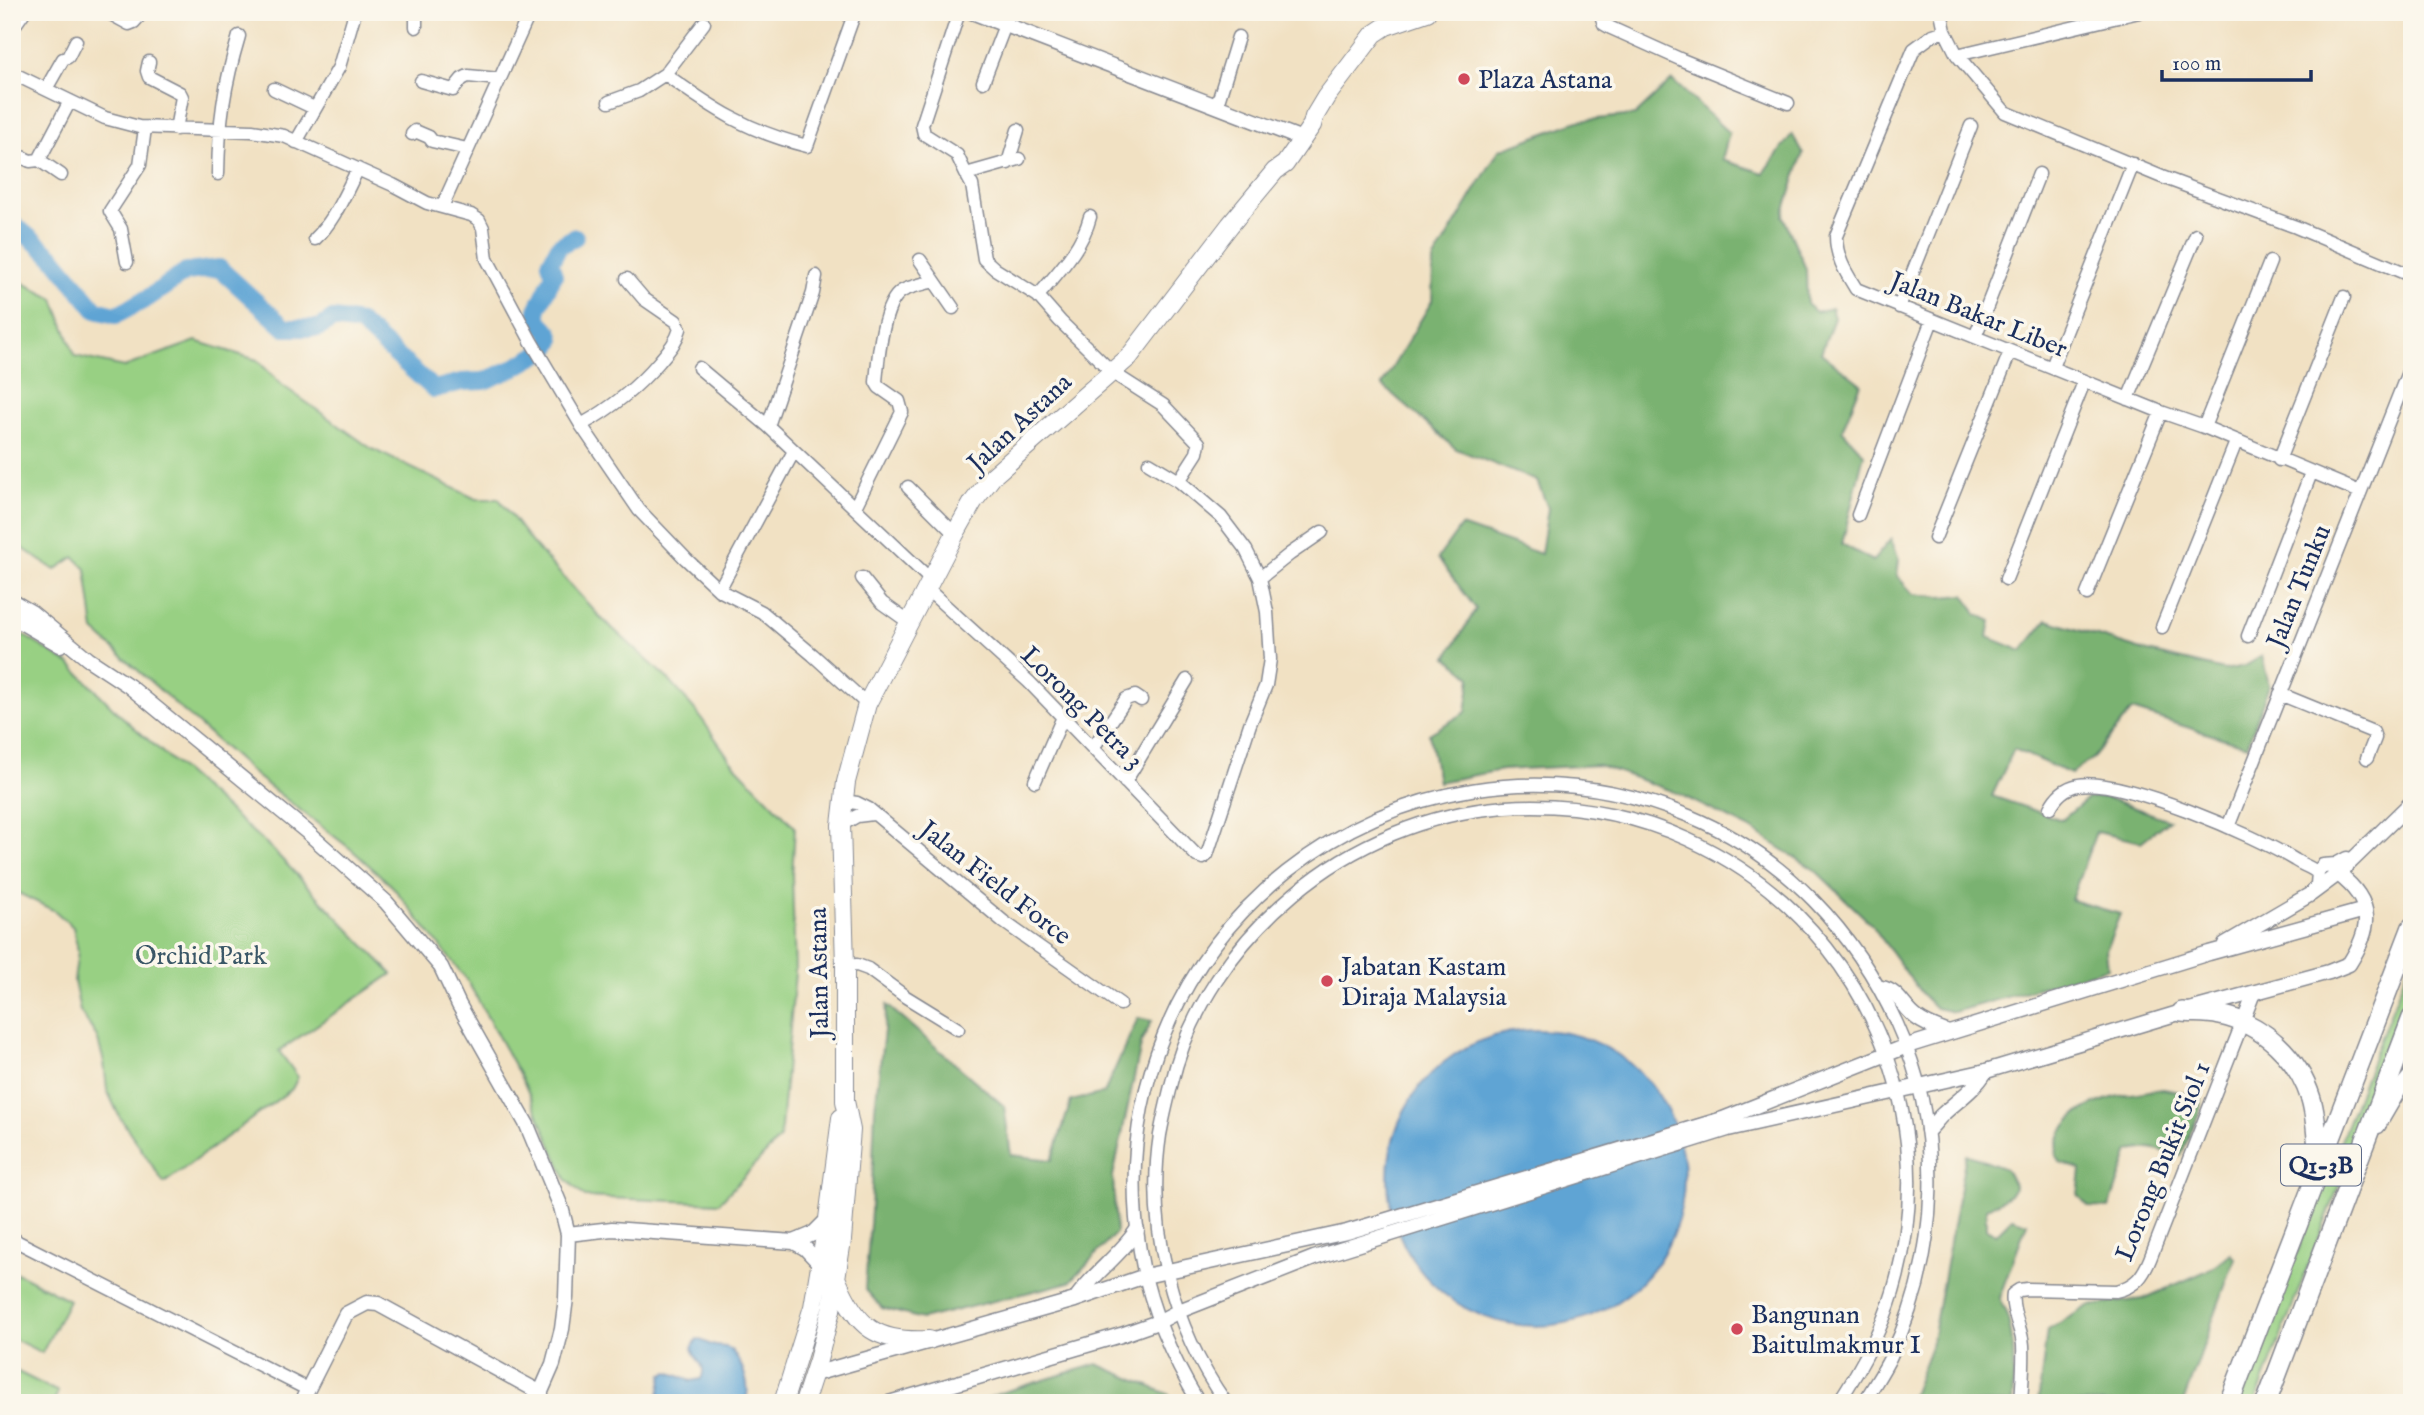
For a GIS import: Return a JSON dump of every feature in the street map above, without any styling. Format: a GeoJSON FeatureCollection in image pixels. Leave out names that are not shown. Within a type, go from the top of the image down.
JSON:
{"type":"FeatureCollection","features":[{"type":"Feature","properties":{"kind":"main road"},"geometry":{"type":"LineString","coordinates":[[1300,137],[1312,125],[1314,117],[1374,34],[1408,17],[1426,12]]}},
{"type":"Feature","properties":{"kind":"main road","name":"Jalan Astana"},"geometry":{"type":"LineString","coordinates":[[804,1403],[814,1374],[837,1280],[851,1130],[845,1101],[841,825],[849,768],[867,704],[973,502],[993,476],[1113,373],[1143,340],[1300,137]]}},
{"type":"Feature","properties":{"kind":"main road","name":"Q1-3B"},"geometry":{"type":"LineString","coordinates":[[2229,1403],[2412,927]]}},
{"type":"Feature","properties":{"kind":"main road"},"geometry":{"type":"LineString","coordinates":[[2182,1012],[2219,1014],[2244,1022],[2280,1046],[2302,1077],[2311,1098],[2320,1168]]}},
{"type":"Feature","properties":{"kind":"main road"},"geometry":{"type":"LineString","coordinates":[[2266,1403],[2412,1018]]}},
{"type":"Feature","properties":{"kind":"main road","name":"Jalan Astana"},"geometry":{"type":"LineString","coordinates":[[785,1403],[810,1317],[821,1265],[839,1127],[845,1101]]}},
{"type":"Feature","properties":{"kind":"main road"},"geometry":{"type":"LineString","coordinates":[[837,1280],[851,1309],[865,1326],[903,1342],[929,1340]]}},
{"type":"Feature","properties":{"kind":"main road"},"geometry":{"type":"LineString","coordinates":[[785,1403],[798,1382],[814,1374]]}},
{"type":"Feature","properties":{"kind":"street"},"geometry":{"type":"LineString","coordinates":[[12,29],[24,12]]}},
{"type":"Feature","properties":{"kind":"street"},"geometry":{"type":"LineString","coordinates":[[107,12],[130,24],[143,12]]}},
{"type":"Feature","properties":{"kind":"street"},"geometry":{"type":"LineString","coordinates":[[296,142],[339,67],[355,12]]}},
{"type":"Feature","properties":{"kind":"street"},"geometry":{"type":"LineString","coordinates":[[416,12],[416,27]]}},
{"type":"Feature","properties":{"kind":"street"},"geometry":{"type":"LineString","coordinates":[[442,207],[530,12]]}},
{"type":"Feature","properties":{"kind":"street"},"geometry":{"type":"LineString","coordinates":[[665,74],[700,99],[750,128],[772,137],[807,145],[855,12]]}},
{"type":"Feature","properties":{"kind":"street"},"geometry":{"type":"LineString","coordinates":[[959,12],[922,125],[924,134],[957,155],[967,174],[972,185],[984,259],[1038,296],[1113,373],[1163,405],[1199,443],[1197,453],[1179,481]]}},
{"type":"Feature","properties":{"kind":"street"},"geometry":{"type":"LineString","coordinates":[[972,12],[1007,19],[1300,137]]}},
{"type":"Feature","properties":{"kind":"street"},"geometry":{"type":"LineString","coordinates":[[1600,12],[1604,24],[1611,28],[1788,103]]}},
{"type":"Feature","properties":{"kind":"street"},"geometry":{"type":"LineString","coordinates":[[1941,12],[1945,31],[1957,55],[2005,112],[2412,276]]}},
{"type":"Feature","properties":{"kind":"street"},"geometry":{"type":"LineString","coordinates":[[1957,55],[2139,12]]}},
{"type":"Feature","properties":{"kind":"street"},"geometry":{"type":"LineString","coordinates":[[983,82],[1007,19]]}},
{"type":"Feature","properties":{"kind":"street"},"geometry":{"type":"LineString","coordinates":[[609,102],[639,90],[665,74],[704,23]]}},
{"type":"Feature","properties":{"kind":"street","name":"Jalan Bakar Liber"},"geometry":{"type":"LineString","coordinates":[[1945,31],[1933,35],[1914,49],[1836,236],[1836,252],[1856,289],[2360,492]]}},
{"type":"Feature","properties":{"kind":"street"},"geometry":{"type":"LineString","coordinates":[[218,174],[219,129],[225,83],[239,36]]}},
{"type":"Feature","properties":{"kind":"street"},"geometry":{"type":"LineString","coordinates":[[1217,105],[1238,37]]}},
{"type":"Feature","properties":{"kind":"street"},"geometry":{"type":"LineString","coordinates":[[47,89],[76,41]]}},
{"type":"Feature","properties":{"kind":"street"},"geometry":{"type":"LineString","coordinates":[[149,62],[149,77],[180,93],[182,97],[176,129]]}},
{"type":"Feature","properties":{"kind":"street"},"geometry":{"type":"LineString","coordinates":[[12,73],[104,118],[145,128],[219,129],[284,136],[427,203],[471,215],[479,220],[487,247],[487,258],[531,341],[581,425],[639,510],[719,590],[762,612],[867,704]]}},
{"type":"Feature","properties":{"kind":"street"},"geometry":{"type":"LineString","coordinates":[[421,80],[453,90],[468,76],[499,79]]}},
{"type":"Feature","properties":{"kind":"street"},"geometry":{"type":"LineString","coordinates":[[274,89],[314,108]]}},
{"type":"Feature","properties":{"kind":"street"},"geometry":{"type":"LineString","coordinates":[[39,160],[70,101]]}},
{"type":"Feature","properties":{"kind":"street"},"geometry":{"type":"LineString","coordinates":[[1899,307],[1971,126]]}},
{"type":"Feature","properties":{"kind":"street"},"geometry":{"type":"LineString","coordinates":[[127,262],[121,229],[110,211],[140,165],[145,128]]}},
{"type":"Feature","properties":{"kind":"street"},"geometry":{"type":"LineString","coordinates":[[967,174],[1013,161],[1018,130]]}},
{"type":"Feature","properties":{"kind":"street"},"geometry":{"type":"LineString","coordinates":[[412,134],[415,131],[425,134],[432,141],[467,149]]}},
{"type":"Feature","properties":{"kind":"street"},"geometry":{"type":"LineString","coordinates":[[12,152],[30,161],[39,160],[61,175]]}},
{"type":"Feature","properties":{"kind":"street"},"geometry":{"type":"LineString","coordinates":[[2052,367],[2133,164]]}},
{"type":"Feature","properties":{"kind":"street"},"geometry":{"type":"LineString","coordinates":[[315,239],[334,215],[358,169]]}},
{"type":"Feature","properties":{"kind":"street"},"geometry":{"type":"LineString","coordinates":[[1975,337],[2039,174]]}},
{"type":"Feature","properties":{"kind":"street"},"geometry":{"type":"LineString","coordinates":[[1038,296],[1079,243],[1086,232],[1090,217]]}},
{"type":"Feature","properties":{"kind":"street"},"geometry":{"type":"LineString","coordinates":[[2128,399],[2196,235]]}},
{"type":"Feature","properties":{"kind":"street"},"geometry":{"type":"LineString","coordinates":[[920,260],[953,308]]}},
{"type":"Feature","properties":{"kind":"street"},"geometry":{"type":"LineString","coordinates":[[2204,427],[2270,262]]}},
{"type":"Feature","properties":{"kind":"street"},"geometry":{"type":"LineString","coordinates":[[768,426],[816,276]]}},
{"type":"Feature","properties":{"kind":"street"},"geometry":{"type":"LineString","coordinates":[[581,425],[606,411],[639,386],[677,341],[680,329],[676,321],[644,299],[627,279]]}},
{"type":"Feature","properties":{"kind":"street"},"geometry":{"type":"LineString","coordinates":[[855,506],[902,412],[899,401],[876,382],[879,342],[887,318],[900,292],[934,281]]}},
{"type":"Feature","properties":{"kind":"street"},"geometry":{"type":"LineString","coordinates":[[2279,460],[2344,296]]}},
{"type":"Feature","properties":{"kind":"street"},"geometry":{"type":"LineString","coordinates":[[1858,515],[1932,320]]}},
{"type":"Feature","properties":{"kind":"street"},"geometry":{"type":"LineString","coordinates":[[1934,538],[2010,352]]}},
{"type":"Feature","properties":{"kind":"street","name":"Jalan Tunku"},"geometry":{"type":"LineString","coordinates":[[2228,827],[2360,492],[2407,390],[2412,362]]}},
{"type":"Feature","properties":{"kind":"street","name":"Lorong Petra 3"},"geometry":{"type":"LineString","coordinates":[[699,368],[768,426],[855,506],[930,585],[1029,681],[1196,856],[1203,858],[1207,855],[1250,724],[1266,685],[1270,659],[1267,612],[1260,578]]}},
{"type":"Feature","properties":{"kind":"street"},"geometry":{"type":"LineString","coordinates":[[2006,579],[2084,382]]}},
{"type":"Feature","properties":{"kind":"street"},"geometry":{"type":"LineString","coordinates":[[2087,594],[2161,412]]}},
{"type":"Feature","properties":{"kind":"street"},"geometry":{"type":"LineString","coordinates":[[2162,627],[2236,442]]}},
{"type":"Feature","properties":{"kind":"street"},"geometry":{"type":"LineString","coordinates":[[719,590],[794,451]]}},
{"type":"Feature","properties":{"kind":"street"},"geometry":{"type":"LineString","coordinates":[[1149,463],[1179,481],[1221,517],[1246,550],[1260,578],[1322,533]]}},
{"type":"Feature","properties":{"kind":"street"},"geometry":{"type":"LineString","coordinates":[[2248,636],[2311,473]]}},
{"type":"Feature","properties":{"kind":"street"},"geometry":{"type":"LineString","coordinates":[[908,487],[955,534]]}},
{"type":"Feature","properties":{"kind":"street"},"geometry":{"type":"LineString","coordinates":[[862,578],[882,603],[910,623]]}},
{"type":"Feature","properties":{"kind":"street"},"geometry":{"type":"LineString","coordinates":[[12,601],[31,612],[82,655]]}},
{"type":"Feature","properties":{"kind":"street"},"geometry":{"type":"LineString","coordinates":[[12,617],[82,655],[129,686],[306,831],[386,902],[441,967],[459,1005],[527,1125],[561,1207],[568,1234],[562,1329],[553,1364],[539,1398],[378,1304],[367,1303],[346,1314],[304,1396],[12,1237]]}},
{"type":"Feature","properties":{"kind":"street"},"geometry":{"type":"LineString","coordinates":[[1125,782],[1187,680]]}},
{"type":"Feature","properties":{"kind":"street"},"geometry":{"type":"LineString","coordinates":[[2280,694],[2373,732],[2375,738],[2367,758]]}},
{"type":"Feature","properties":{"kind":"street"},"geometry":{"type":"LineString","coordinates":[[1093,748],[1126,699],[1135,696],[1141,700]]}},
{"type":"Feature","properties":{"kind":"street"},"geometry":{"type":"LineString","coordinates":[[1035,781],[1063,717]]}},
{"type":"Feature","properties":{"kind":"street"},"geometry":{"type":"LineString","coordinates":[[1199,1403],[1180,1371],[1158,1322],[1145,1276],[1137,1230],[1135,1175],[1142,1107],[1153,1066],[1167,1028],[1194,976],[1227,929],[1268,887],[1313,851],[1343,833],[1407,805],[1476,788],[1564,785],[1614,792],[1663,805],[1710,825],[1754,850],[1777,867],[1830,917],[1858,951],[1881,988],[1908,1046],[1919,1085],[1928,1129],[1931,1172],[1924,1258],[1913,1300],[1890,1359],[1864,1403]]}},
{"type":"Feature","properties":{"kind":"street"},"geometry":{"type":"LineString","coordinates":[[2050,808],[2056,797],[2075,785],[2099,785],[2138,794],[2228,827],[2283,852],[2318,873],[2317,884],[2311,894]]}},
{"type":"Feature","properties":{"kind":"street","name":"Jalan Field Force"},"geometry":{"type":"LineString","coordinates":[[843,801],[858,803],[1004,922],[1120,1004]]}},
{"type":"Feature","properties":{"kind":"street"},"geometry":{"type":"LineString","coordinates":[[2209,953],[2311,894],[2355,858],[2412,802]]}},
{"type":"Feature","properties":{"kind":"street"},"geometry":{"type":"LineString","coordinates":[[1226,1403],[1194,1349],[1179,1311],[1166,1272],[1157,1204],[1160,1137],[1175,1070],[1200,1009],[1216,981],[1256,929],[1305,884],[1360,849],[1436,819],[1490,808],[1527,806],[1564,807],[1636,820],[1705,846],[1767,886],[1806,921],[1839,962],[1867,1007],[1888,1055],[1899,1091],[1910,1172],[1908,1213],[1892,1294],[1876,1339],[1838,1403]]}},
{"type":"Feature","properties":{"kind":"street"},"geometry":{"type":"LineString","coordinates":[[841,825],[857,816],[873,814]]}},
{"type":"Feature","properties":{"kind":"street"},"geometry":{"type":"LineString","coordinates":[[1725,1124],[1899,1091],[1986,1071],[2349,964],[2366,933],[2365,910],[2357,891],[2323,866],[2297,854],[2283,852]]}},
{"type":"Feature","properties":{"kind":"street"},"geometry":{"type":"LineString","coordinates":[[2323,866],[2336,865],[2355,858]]}},
{"type":"Feature","properties":{"kind":"street"},"geometry":{"type":"LineString","coordinates":[[814,1374],[1075,1300],[1145,1276],[1350,1239],[1725,1124],[1908,1046],[2209,953],[2365,910]]}},
{"type":"Feature","properties":{"kind":"street"},"geometry":{"type":"LineString","coordinates":[[845,966],[857,965],[869,969],[906,997],[958,1029]]}},
{"type":"Feature","properties":{"kind":"street"},"geometry":{"type":"LineString","coordinates":[[1881,988],[1896,995],[1914,1016],[1929,1026],[1949,1033]]}},
{"type":"Feature","properties":{"kind":"street","name":"Lorong Bukit Siol 1"},"geometry":{"type":"LineString","coordinates":[[2021,1403],[2023,1345],[2012,1300],[2013,1294],[2027,1289],[2116,1291],[2125,1289],[2140,1279],[2148,1265],[2255,992]]}},
{"type":"Feature","properties":{"kind":"street"},"geometry":{"type":"LineString","coordinates":[[1928,1129],[1971,1092],[1986,1071]]}},
{"type":"Feature","properties":{"kind":"street"},"geometry":{"type":"LineString","coordinates":[[2349,1181],[2393,1101],[2412,1074]]}},
{"type":"Feature","properties":{"kind":"street"},"geometry":{"type":"LineString","coordinates":[[794,1242],[813,1234],[828,1219]]}},
{"type":"Feature","properties":{"kind":"street"},"geometry":{"type":"LineString","coordinates":[[568,1234],[612,1229],[794,1242],[806,1248],[821,1265]]}},
{"type":"Feature","properties":{"kind":"street"},"geometry":{"type":"LineString","coordinates":[[1075,1300],[1086,1284],[1126,1247],[1137,1230]]}},
{"type":"Feature","properties":{"kind":"street"},"geometry":{"type":"LineString","coordinates":[[889,1403],[1158,1322],[1179,1311],[1314,1258],[1350,1239]]}},
{"type":"Feature","properties":{"kind":"green space"},"geometry":{"type":"Polygon","coordinates":[[[1672,80],[1729,133],[1722,160],[1764,173],[1792,134],[1803,153],[1783,216],[1806,269],[1807,304],[1816,312],[1831,308],[1834,318],[1821,353],[1861,384],[1842,430],[1864,454],[1842,544],[1873,561],[1891,539],[1899,560],[1897,576],[1913,594],[1941,597],[1965,595],[1976,614],[1991,621],[1988,637],[2022,651],[2047,620],[2148,652],[2224,670],[2245,666],[2262,656],[2269,685],[2247,746],[2132,710],[2094,757],[2071,774],[2014,749],[1992,796],[2062,820],[2087,799],[2105,797],[2169,820],[2141,842],[2096,832],[2071,900],[2120,914],[2106,950],[2108,968],[1954,1012],[1936,1008],[1921,993],[1871,924],[1815,870],[1749,828],[1677,793],[1599,765],[1502,770],[1438,782],[1429,734],[1466,712],[1471,677],[1447,657],[1476,609],[1438,558],[1461,526],[1541,554],[1548,508],[1537,481],[1456,449],[1382,385],[1432,301],[1433,261],[1499,150],[1578,121],[1635,115],[1672,80]]]}},
{"type":"Feature","properties":{"kind":"green space"},"geometry":{"type":"Polygon","coordinates":[[[12,277],[54,299],[75,356],[124,367],[196,341],[257,360],[282,385],[372,449],[476,499],[499,499],[532,543],[599,616],[669,680],[697,712],[731,761],[795,827],[792,876],[795,973],[780,1138],[719,1203],[585,1197],[566,1179],[525,1085],[467,980],[392,886],[352,850],[256,776],[94,631],[86,569],[74,557],[55,570],[12,541],[12,277]]]}},
{"type":"Feature","properties":{"kind":"green space","name":"Orchid Park"},"geometry":{"type":"Polygon","coordinates":[[[12,628],[71,665],[119,714],[272,849],[392,974],[279,1051],[298,1077],[292,1089],[164,1183],[119,1116],[107,1090],[104,1062],[97,1037],[80,1011],[74,981],[78,951],[73,927],[55,911],[12,890],[12,628]]]}},
{"type":"Feature","properties":{"kind":"green space"},"geometry":{"type":"Polygon","coordinates":[[[2412,957],[2412,997],[2255,1403],[2239,1403],[2412,957]]]}},
{"type":"Feature","properties":{"kind":"green space"},"geometry":{"type":"Polygon","coordinates":[[[887,1005],[1004,1106],[1011,1155],[1052,1160],[1071,1101],[1104,1093],[1138,1018],[1152,1021],[1142,1040],[1113,1176],[1116,1233],[1070,1282],[922,1319],[882,1308],[865,1289],[875,1108],[887,1005]]]}},
{"type":"Feature","properties":{"kind":"green space"},"geometry":{"type":"Polygon","coordinates":[[[2163,1089],[2202,1096],[2200,1111],[2181,1155],[2150,1148],[2129,1151],[2109,1208],[2089,1207],[2078,1195],[2081,1170],[2060,1162],[2056,1156],[2059,1138],[2068,1123],[2094,1104],[2129,1094],[2163,1089]]]}},
{"type":"Feature","properties":{"kind":"green space"},"geometry":{"type":"Polygon","coordinates":[[[1966,1154],[2006,1169],[2015,1187],[2010,1195],[1986,1209],[1986,1229],[1996,1234],[2012,1218],[2027,1223],[1999,1298],[2012,1335],[2012,1403],[1909,1403],[1931,1346],[1966,1154]]]}},
{"type":"Feature","properties":{"kind":"green space"},"geometry":{"type":"Polygon","coordinates":[[[2231,1253],[2235,1258],[2183,1403],[2038,1403],[2047,1330],[2089,1306],[2143,1299],[2213,1268],[2231,1253]]]}},
{"type":"Feature","properties":{"kind":"green space"},"geometry":{"type":"Polygon","coordinates":[[[17,1273],[69,1300],[42,1353],[12,1338],[12,1282],[17,1273]]]}},
{"type":"Feature","properties":{"kind":"green space"},"geometry":{"type":"Polygon","coordinates":[[[1097,1364],[1168,1394],[1175,1403],[978,1403],[1000,1393],[1097,1364]]]}},
{"type":"Feature","properties":{"kind":"green space"},"geometry":{"type":"Polygon","coordinates":[[[12,1369],[58,1392],[53,1403],[12,1403],[12,1369]]]}},
{"type":"Feature","properties":{"kind":"water"},"geometry":{"type":"Polygon","coordinates":[[[1536,1030],[1565,1033],[1593,1041],[1618,1055],[1641,1073],[1659,1096],[1673,1121],[1681,1149],[1684,1178],[1681,1207],[1673,1235],[1659,1260],[1641,1283],[1618,1301],[1593,1315],[1565,1323],[1536,1326],[1507,1323],[1479,1315],[1454,1301],[1431,1283],[1413,1260],[1399,1235],[1391,1207],[1388,1178],[1391,1149],[1399,1121],[1413,1096],[1431,1073],[1454,1055],[1479,1041],[1507,1033],[1536,1030]]]}},
{"type":"Feature","properties":{"kind":"water"},"geometry":{"type":"Polygon","coordinates":[[[697,1339],[732,1351],[745,1376],[745,1403],[663,1403],[659,1395],[663,1374],[669,1372],[691,1381],[701,1379],[702,1366],[692,1348],[697,1339]]]}},
{"type":"Feature","properties":{"kind":"waterway"},"geometry":{"type":"LineString","coordinates":[[12,223],[53,257],[96,310],[116,315],[148,298],[186,272],[219,268],[285,328],[319,328],[333,319],[360,323],[434,389],[462,382],[484,381],[547,349],[552,341],[550,333],[539,321],[537,310],[554,275],[550,263],[559,246],[575,237]]}},
{"type":"Feature","properties":{"kind":"place","name":"Plaza Astana"},"geometry":{"type":"Point","coordinates":[1464,79]}},
{"type":"Feature","properties":{"kind":"place","name":"Jabatan Kastam Diraja Malaysia"},"geometry":{"type":"Point","coordinates":[1327,981]}},
{"type":"Feature","properties":{"kind":"place","name":"Bangunan Baitulmakmur I"},"geometry":{"type":"Point","coordinates":[1737,1329]}}]}
